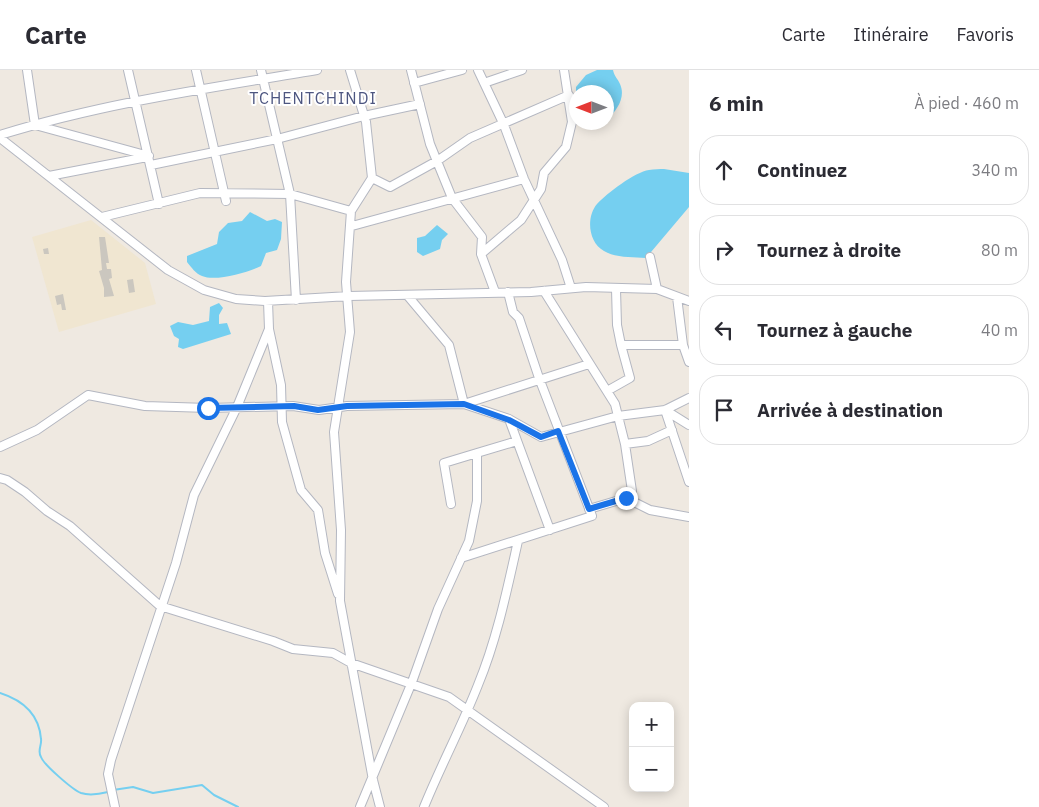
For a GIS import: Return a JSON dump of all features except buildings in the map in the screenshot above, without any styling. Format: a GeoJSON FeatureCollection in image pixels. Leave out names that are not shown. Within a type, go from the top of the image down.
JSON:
{"type":"FeatureCollection","features":[{"type":"Feature","properties":{"kind":"street"},"geometry":{"type":"LineString","coordinates":[[27,70],[35,125]]}},
{"type":"Feature","properties":{"kind":"street"},"geometry":{"type":"LineString","coordinates":[[128,70],[159,204]]}},
{"type":"Feature","properties":{"kind":"street"},"geometry":{"type":"LineString","coordinates":[[196,70],[225,197]]}},
{"type":"Feature","properties":{"kind":"street"},"geometry":{"type":"LineString","coordinates":[[261,70],[290,194],[296,300]]}},
{"type":"Feature","properties":{"kind":"street"},"geometry":{"type":"LineString","coordinates":[[0,137],[35,125],[136,101],[317,70]]}},
{"type":"Feature","properties":{"kind":"street"},"geometry":{"type":"LineString","coordinates":[[340,601],[341,530],[334,432],[350,332],[349,296],[346,282],[352,226],[351,211],[372,178],[364,116],[350,70]]}},
{"type":"Feature","properties":{"kind":"street"},"geometry":{"type":"LineString","coordinates":[[411,70],[437,161],[452,198],[482,237],[481,254],[495,292]]}},
{"type":"Feature","properties":{"kind":"street"},"geometry":{"type":"LineString","coordinates":[[414,83],[462,70]]}},
{"type":"Feature","properties":{"kind":"street"},"geometry":{"type":"LineString","coordinates":[[478,70],[504,124],[524,179],[536,200],[562,260],[571,288]]}},
{"type":"Feature","properties":{"kind":"street"},"geometry":{"type":"LineString","coordinates":[[484,83],[522,70]]}},
{"type":"Feature","properties":{"kind":"street"},"geometry":{"type":"LineString","coordinates":[[372,178],[390,187],[437,161],[470,138],[569,95],[564,70]]}},
{"type":"Feature","properties":{"kind":"street"},"geometry":{"type":"LineString","coordinates":[[151,165],[277,138],[420,104]]}},
{"type":"Feature","properties":{"kind":"street"},"geometry":{"type":"LineString","coordinates":[[35,125],[149,156]]}},
{"type":"Feature","properties":{"kind":"street"},"geometry":{"type":"LineString","coordinates":[[481,254],[521,220],[536,200],[541,189],[544,174],[566,147],[570,130]]}},
{"type":"Feature","properties":{"kind":"street"},"geometry":{"type":"LineString","coordinates":[[0,137],[168,270],[204,290],[236,299],[268,301],[349,296],[544,291],[571,288],[657,289],[689,301]]}},
{"type":"Feature","properties":{"kind":"street"},"geometry":{"type":"LineString","coordinates":[[50,176],[149,156]]}},
{"type":"Feature","properties":{"kind":"street"},"geometry":{"type":"LineString","coordinates":[[352,226],[524,179]]}},
{"type":"Feature","properties":{"kind":"street"},"geometry":{"type":"LineString","coordinates":[[102,217],[200,193],[225,197],[290,194],[351,211]]}},
{"type":"Feature","properties":{"kind":"street"},"geometry":{"type":"LineString","coordinates":[[650,257],[657,289]]}},
{"type":"Feature","properties":{"kind":"street"},"geometry":{"type":"LineString","coordinates":[[608,391],[630,378],[617,325],[616,289]]}},
{"type":"Feature","properties":{"kind":"street"},"geometry":{"type":"LineString","coordinates":[[544,291],[615,404],[625,444],[632,491],[626,498],[589,509]]}},
{"type":"Feature","properties":{"kind":"street"},"geometry":{"type":"LineString","coordinates":[[461,558],[592,516],[558,431],[519,318],[513,312],[508,292]]}},
{"type":"Feature","properties":{"kind":"street"},"geometry":{"type":"LineString","coordinates":[[407,295],[449,345],[464,404]]}},
{"type":"Feature","properties":{"kind":"street"},"geometry":{"type":"LineString","coordinates":[[677,297],[683,345],[689,362]]}},
{"type":"Feature","properties":{"kind":"street"},"geometry":{"type":"LineString","coordinates":[[268,301],[269,329],[281,386],[282,422],[301,490],[318,510],[325,553],[340,601],[373,780],[380,807]]}},
{"type":"Feature","properties":{"kind":"street"},"geometry":{"type":"LineString","coordinates":[[115,807],[108,774],[160,606],[176,563],[194,495],[237,407],[269,329]]}},
{"type":"Feature","properties":{"kind":"street"},"geometry":{"type":"LineString","coordinates":[[621,345],[683,345]]}},
{"type":"Feature","properties":{"kind":"street"},"geometry":{"type":"LineString","coordinates":[[0,446],[37,430],[88,396],[145,406],[281,406],[318,410],[347,406],[464,404],[539,378],[589,364]]}},
{"type":"Feature","properties":{"kind":"street"},"geometry":{"type":"LineString","coordinates":[[464,404],[509,420],[541,437],[618,416],[665,410],[689,398]]}},
{"type":"Feature","properties":{"kind":"street"},"geometry":{"type":"LineString","coordinates":[[665,410],[689,425]]}},
{"type":"Feature","properties":{"kind":"street"},"geometry":{"type":"LineString","coordinates":[[665,410],[689,482]]}},
{"type":"Feature","properties":{"kind":"street"},"geometry":{"type":"LineString","coordinates":[[509,420],[550,530]]}},
{"type":"Feature","properties":{"kind":"street"},"geometry":{"type":"LineString","coordinates":[[625,444],[648,441],[672,430]]}},
{"type":"Feature","properties":{"kind":"street"},"geometry":{"type":"LineString","coordinates":[[451,504],[444,463],[517,441]]}},
{"type":"Feature","properties":{"kind":"street"},"geometry":{"type":"LineString","coordinates":[[360,807],[373,780],[412,682],[438,609],[468,541],[477,501],[477,453]]}},
{"type":"Feature","properties":{"kind":"street"},"geometry":{"type":"LineString","coordinates":[[0,478],[13,484],[47,511],[70,526],[160,606],[287,647],[333,653],[351,663],[412,682],[449,697],[604,807]]}},
{"type":"Feature","properties":{"kind":"street"},"geometry":{"type":"LineString","coordinates":[[626,498],[650,510],[689,517]]}},
{"type":"Feature","properties":{"kind":"street"},"geometry":{"type":"LineString","coordinates":[[424,807],[440,767],[468,711],[494,637],[518,541]]}},
{"type":"Feature","properties":{"kind":"shaded area"},"geometry":{"type":"Polygon","coordinates":[[[91,220],[145,263],[156,304],[59,332],[32,237],[91,220]]]}},
{"type":"Feature","properties":{"kind":"water"},"geometry":{"type":"Polygon","coordinates":[[[597,70],[613,70],[622,89],[620,103],[614,112],[614,85],[578,85],[586,75],[597,70]]]}},
{"type":"Feature","properties":{"kind":"water"},"geometry":{"type":"Polygon","coordinates":[[[664,169],[689,173],[689,207],[646,258],[624,257],[604,251],[595,242],[590,229],[593,209],[607,194],[636,175],[649,170],[664,169]]]}},
{"type":"Feature","properties":{"kind":"water"},"geometry":{"type":"Polygon","coordinates":[[[250,212],[267,221],[275,219],[282,222],[281,239],[277,250],[266,253],[261,266],[240,273],[208,278],[196,272],[187,262],[187,256],[217,244],[219,232],[228,223],[242,221],[250,212]]]}},
{"type":"Feature","properties":{"kind":"water"},"geometry":{"type":"Polygon","coordinates":[[[437,225],[448,234],[442,240],[440,249],[423,256],[417,252],[417,238],[425,236],[437,225]]]}},
{"type":"Feature","properties":{"kind":"water"},"geometry":{"type":"Polygon","coordinates":[[[219,303],[223,308],[219,315],[219,324],[227,323],[231,334],[183,349],[178,347],[179,339],[174,336],[170,326],[178,322],[193,325],[209,321],[210,307],[219,303]]]}},
{"type":"Feature","properties":{"kind":"waterway"},"geometry":{"type":"LineString","coordinates":[[0,693],[15,699],[33,715],[40,730],[40,755],[47,766],[81,793],[91,795],[108,792]]}},
{"type":"Feature","properties":{"kind":"waterway"},"geometry":{"type":"LineString","coordinates":[[113,790],[133,787],[153,793],[202,785],[214,795],[238,807]]}},
{"type":"Feature","properties":{"kind":"district","name":"TCHENTCHINDI"},"geometry":{"type":"Point","coordinates":[313,98]}},
{"type":"Feature","properties":{"kind":"route"},"geometry":{"type":"LineString","coordinates":[[208,408],[294,406],[318,410],[347,406],[464,404],[509,420],[541,437],[558,431],[589,509],[626,498]]}}]}
